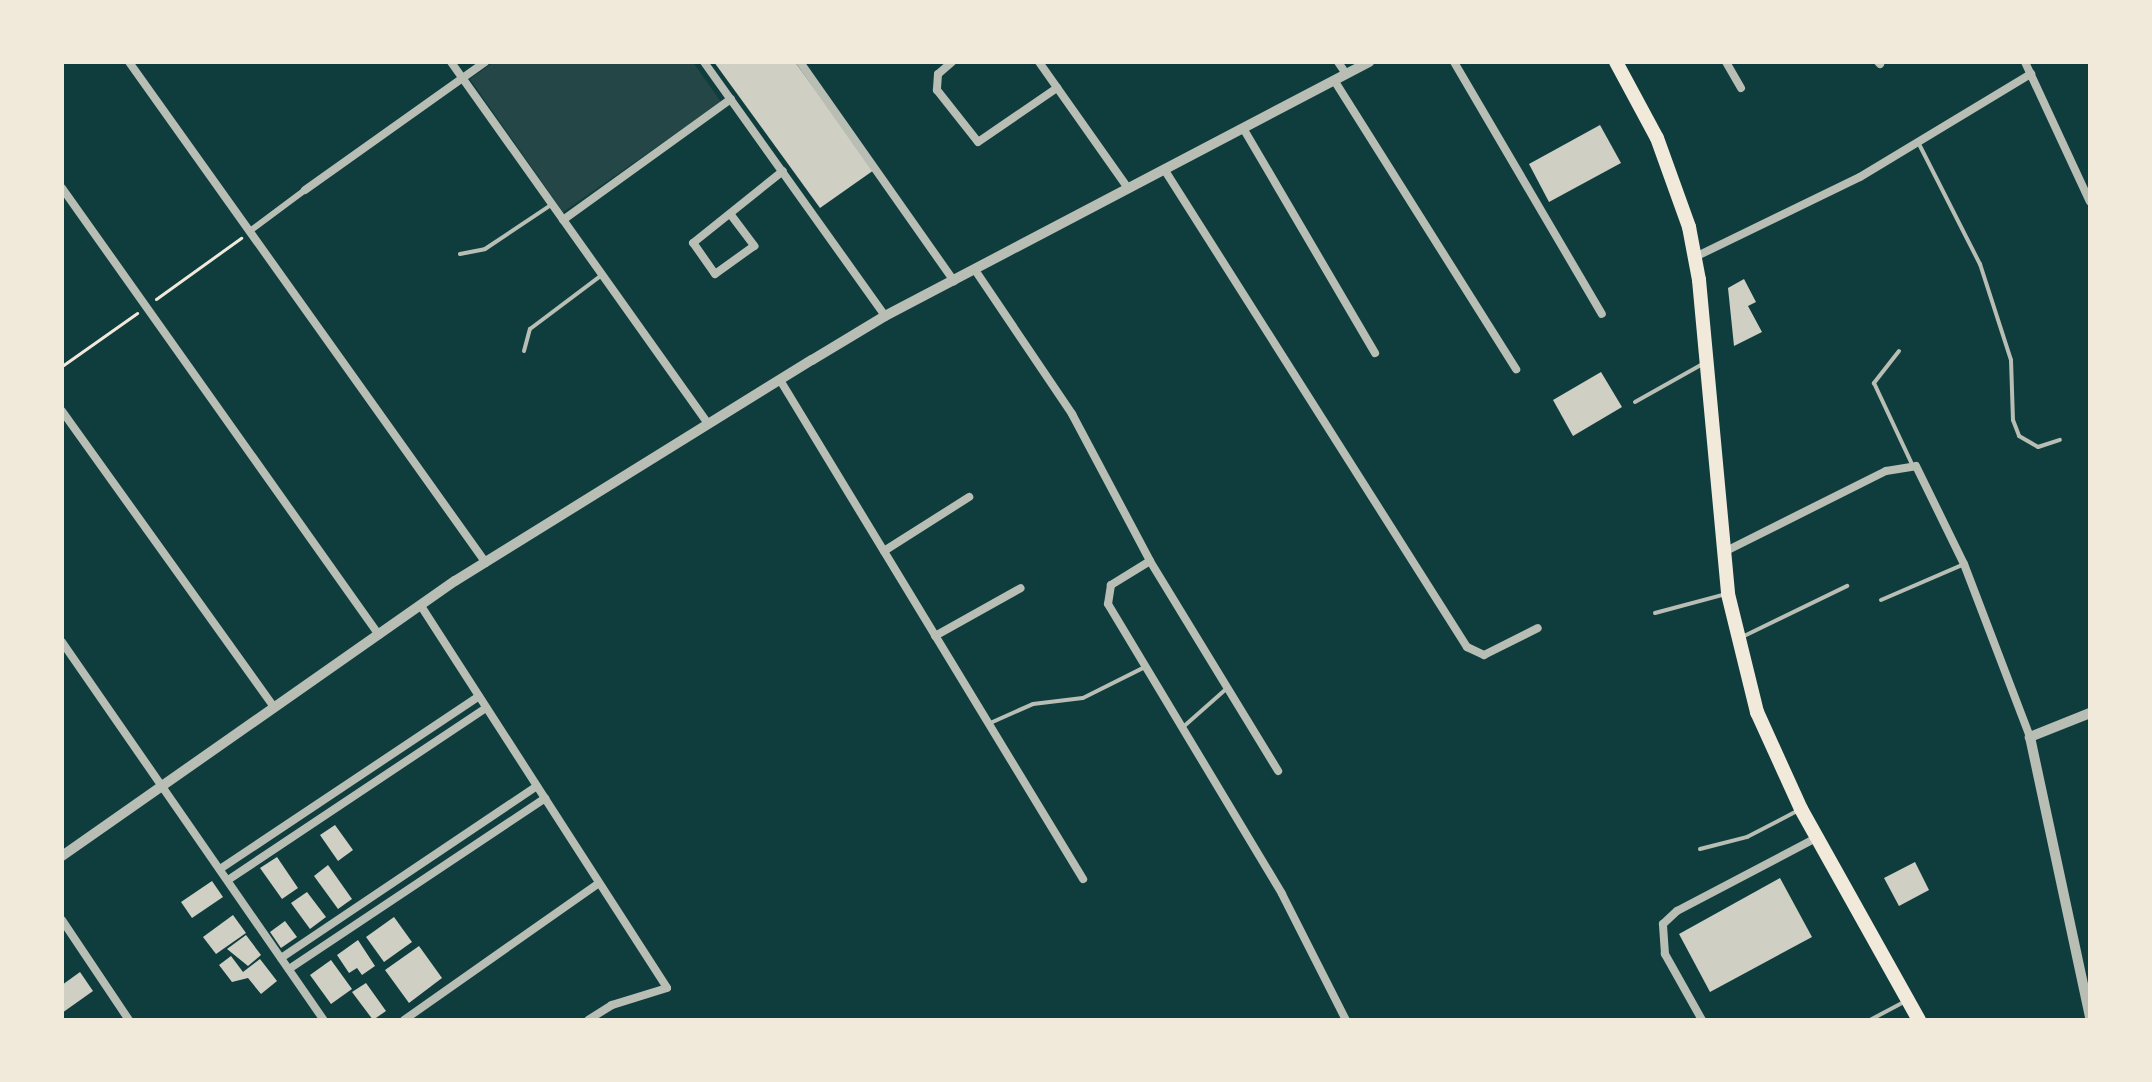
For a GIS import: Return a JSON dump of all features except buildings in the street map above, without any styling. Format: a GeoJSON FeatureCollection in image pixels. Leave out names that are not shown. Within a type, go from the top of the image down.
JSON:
{"type":"FeatureCollection","features":[{"type":"Feature","properties":{"kind":"highway"},"geometry":{"type":"LineString","coordinates":[[1616,62],[1675,181],[1695,257],[1728,594],[1757,712],[1816,838],[1919,1020]]}},
{"type":"Feature","properties":{"kind":"street"},"geometry":{"type":"LineString","coordinates":[[129,62],[486,563]]}},
{"type":"Feature","properties":{"kind":"street"},"geometry":{"type":"LineString","coordinates":[[451,62],[708,424]]}},
{"type":"Feature","properties":{"kind":"street"},"geometry":{"type":"LineString","coordinates":[[250,231],[485,62]]}},
{"type":"Feature","properties":{"kind":"street"},"geometry":{"type":"LineString","coordinates":[[704,62],[885,316]]}},
{"type":"Feature","properties":{"kind":"street"},"geometry":{"type":"LineString","coordinates":[[800,62],[954,281]]}},
{"type":"Feature","properties":{"kind":"street"},"geometry":{"type":"LineString","coordinates":[[952,62],[936,81],[940,94],[980,143],[1057,88]]}},
{"type":"Feature","properties":{"kind":"street"},"geometry":{"type":"LineString","coordinates":[[1039,62],[1128,188]]}},
{"type":"Feature","properties":{"kind":"street"},"geometry":{"type":"LineString","coordinates":[[1338,62],[1346,74]]}},
{"type":"Feature","properties":{"kind":"street"},"geometry":{"type":"LineString","coordinates":[[62,856],[486,563],[885,316],[1369,62]]}},
{"type":"Feature","properties":{"kind":"street"},"geometry":{"type":"LineString","coordinates":[[1454,62],[1602,314]]}},
{"type":"Feature","properties":{"kind":"street"},"geometry":{"type":"LineString","coordinates":[[1726,62],[1741,88]]}},
{"type":"Feature","properties":{"kind":"street"},"geometry":{"type":"LineString","coordinates":[[2025,62],[2090,202]]}},
{"type":"Feature","properties":{"kind":"street"},"geometry":{"type":"LineString","coordinates":[[1695,257],[1837,189],[2031,74]]}},
{"type":"Feature","properties":{"kind":"street"},"geometry":{"type":"LineString","coordinates":[[1334,80],[1516,369]]}},
{"type":"Feature","properties":{"kind":"street"},"geometry":{"type":"LineString","coordinates":[[563,220],[731,99]]}},
{"type":"Feature","properties":{"kind":"street"},"geometry":{"type":"LineString","coordinates":[[1243,128],[1375,353]]}},
{"type":"Feature","properties":{"kind":"street"},"geometry":{"type":"LineString","coordinates":[[1164,169],[1467,647],[1484,655],[1538,628]]}},
{"type":"Feature","properties":{"kind":"street"},"geometry":{"type":"LineString","coordinates":[[731,215],[754,246],[715,274],[693,243],[731,215],[736,205],[783,171]]}},
{"type":"Feature","properties":{"kind":"street"},"geometry":{"type":"LineString","coordinates":[[62,188],[379,635]]}},
{"type":"Feature","properties":{"kind":"street"},"geometry":{"type":"LineString","coordinates":[[975,270],[1072,414],[1150,561],[1225,690],[1250,722],[1278,771]]}},
{"type":"Feature","properties":{"kind":"street"},"geometry":{"type":"LineString","coordinates":[[780,380],[1083,879]]}},
{"type":"Feature","properties":{"kind":"street"},"geometry":{"type":"LineString","coordinates":[[62,411],[275,708]]}},
{"type":"Feature","properties":{"kind":"street"},"geometry":{"type":"LineString","coordinates":[[1723,552],[1886,471],[1912,464],[1920,469],[1964,564],[2030,737],[2090,1017]]}},
{"type":"Feature","properties":{"kind":"street"},"geometry":{"type":"LineString","coordinates":[[884,551],[969,497]]}},
{"type":"Feature","properties":{"kind":"street"},"geometry":{"type":"LineString","coordinates":[[1150,561],[1116,581],[1107,596],[1145,667],[1282,894],[1346,1020]]}},
{"type":"Feature","properties":{"kind":"street"},"geometry":{"type":"LineString","coordinates":[[935,636],[1021,588]]}},
{"type":"Feature","properties":{"kind":"street"},"geometry":{"type":"LineString","coordinates":[[421,606],[667,988],[612,1005],[588,1020]]}},
{"type":"Feature","properties":{"kind":"street"},"geometry":{"type":"LineString","coordinates":[[62,642],[324,1020]]}},
{"type":"Feature","properties":{"kind":"street"},"geometry":{"type":"LineString","coordinates":[[220,869],[479,696]]}},
{"type":"Feature","properties":{"kind":"street"},"geometry":{"type":"LineString","coordinates":[[228,880],[486,708]]}},
{"type":"Feature","properties":{"kind":"street"},"geometry":{"type":"LineString","coordinates":[[2030,737],[2090,713]]}},
{"type":"Feature","properties":{"kind":"street"},"geometry":{"type":"LineString","coordinates":[[281,958],[537,786]]}},
{"type":"Feature","properties":{"kind":"street"},"geometry":{"type":"LineString","coordinates":[[289,969],[545,798]]}},
{"type":"Feature","properties":{"kind":"street"},"geometry":{"type":"LineString","coordinates":[[1702,1020],[1665,954],[1663,924],[1677,911],[1816,838]]}},
{"type":"Feature","properties":{"kind":"street"},"geometry":{"type":"LineString","coordinates":[[404,1020],[599,883]]}},
{"type":"Feature","properties":{"kind":"street"},"geometry":{"type":"LineString","coordinates":[[62,920],[129,1020]]}},
{"type":"Feature","properties":{"kind":"lane"},"geometry":{"type":"LineString","coordinates":[[1917,142],[1980,264],[2011,360],[2013,420],[2019,436],[2038,447],[2060,440]]}},
{"type":"Feature","properties":{"kind":"lane"},"geometry":{"type":"LineString","coordinates":[[460,254],[485,249],[551,205]]}},
{"type":"Feature","properties":{"kind":"lane"},"geometry":{"type":"LineString","coordinates":[[524,351],[530,329],[602,275]]}},
{"type":"Feature","properties":{"kind":"lane"},"geometry":{"type":"LineString","coordinates":[[1899,351],[1874,383],[1912,464]]}},
{"type":"Feature","properties":{"kind":"lane"},"geometry":{"type":"LineString","coordinates":[[1635,402],[1707,361]]}},
{"type":"Feature","properties":{"kind":"lane"},"geometry":{"type":"LineString","coordinates":[[1881,600],[1964,564]]}},
{"type":"Feature","properties":{"kind":"lane"},"geometry":{"type":"LineString","coordinates":[[1737,640],[1847,586]]}},
{"type":"Feature","properties":{"kind":"lane"},"geometry":{"type":"LineString","coordinates":[[1655,613],[1728,594]]}},
{"type":"Feature","properties":{"kind":"lane"},"geometry":{"type":"LineString","coordinates":[[988,725],[1033,704],[1083,698],[1145,667]]}},
{"type":"Feature","properties":{"kind":"lane"},"geometry":{"type":"LineString","coordinates":[[1182,728],[1225,690]]}},
{"type":"Feature","properties":{"kind":"lane"},"geometry":{"type":"LineString","coordinates":[[1700,849],[1747,837],[1801,809]]}},
{"type":"Feature","properties":{"kind":"lane"},"geometry":{"type":"LineString","coordinates":[[1870,1020],[1907,1000]]}},
{"type":"Feature","properties":{"kind":"shaded area"},"geometry":{"type":"Polygon","coordinates":[[[494,62],[693,62],[721,102],[563,212],[470,79],[494,62]]]}}]}
